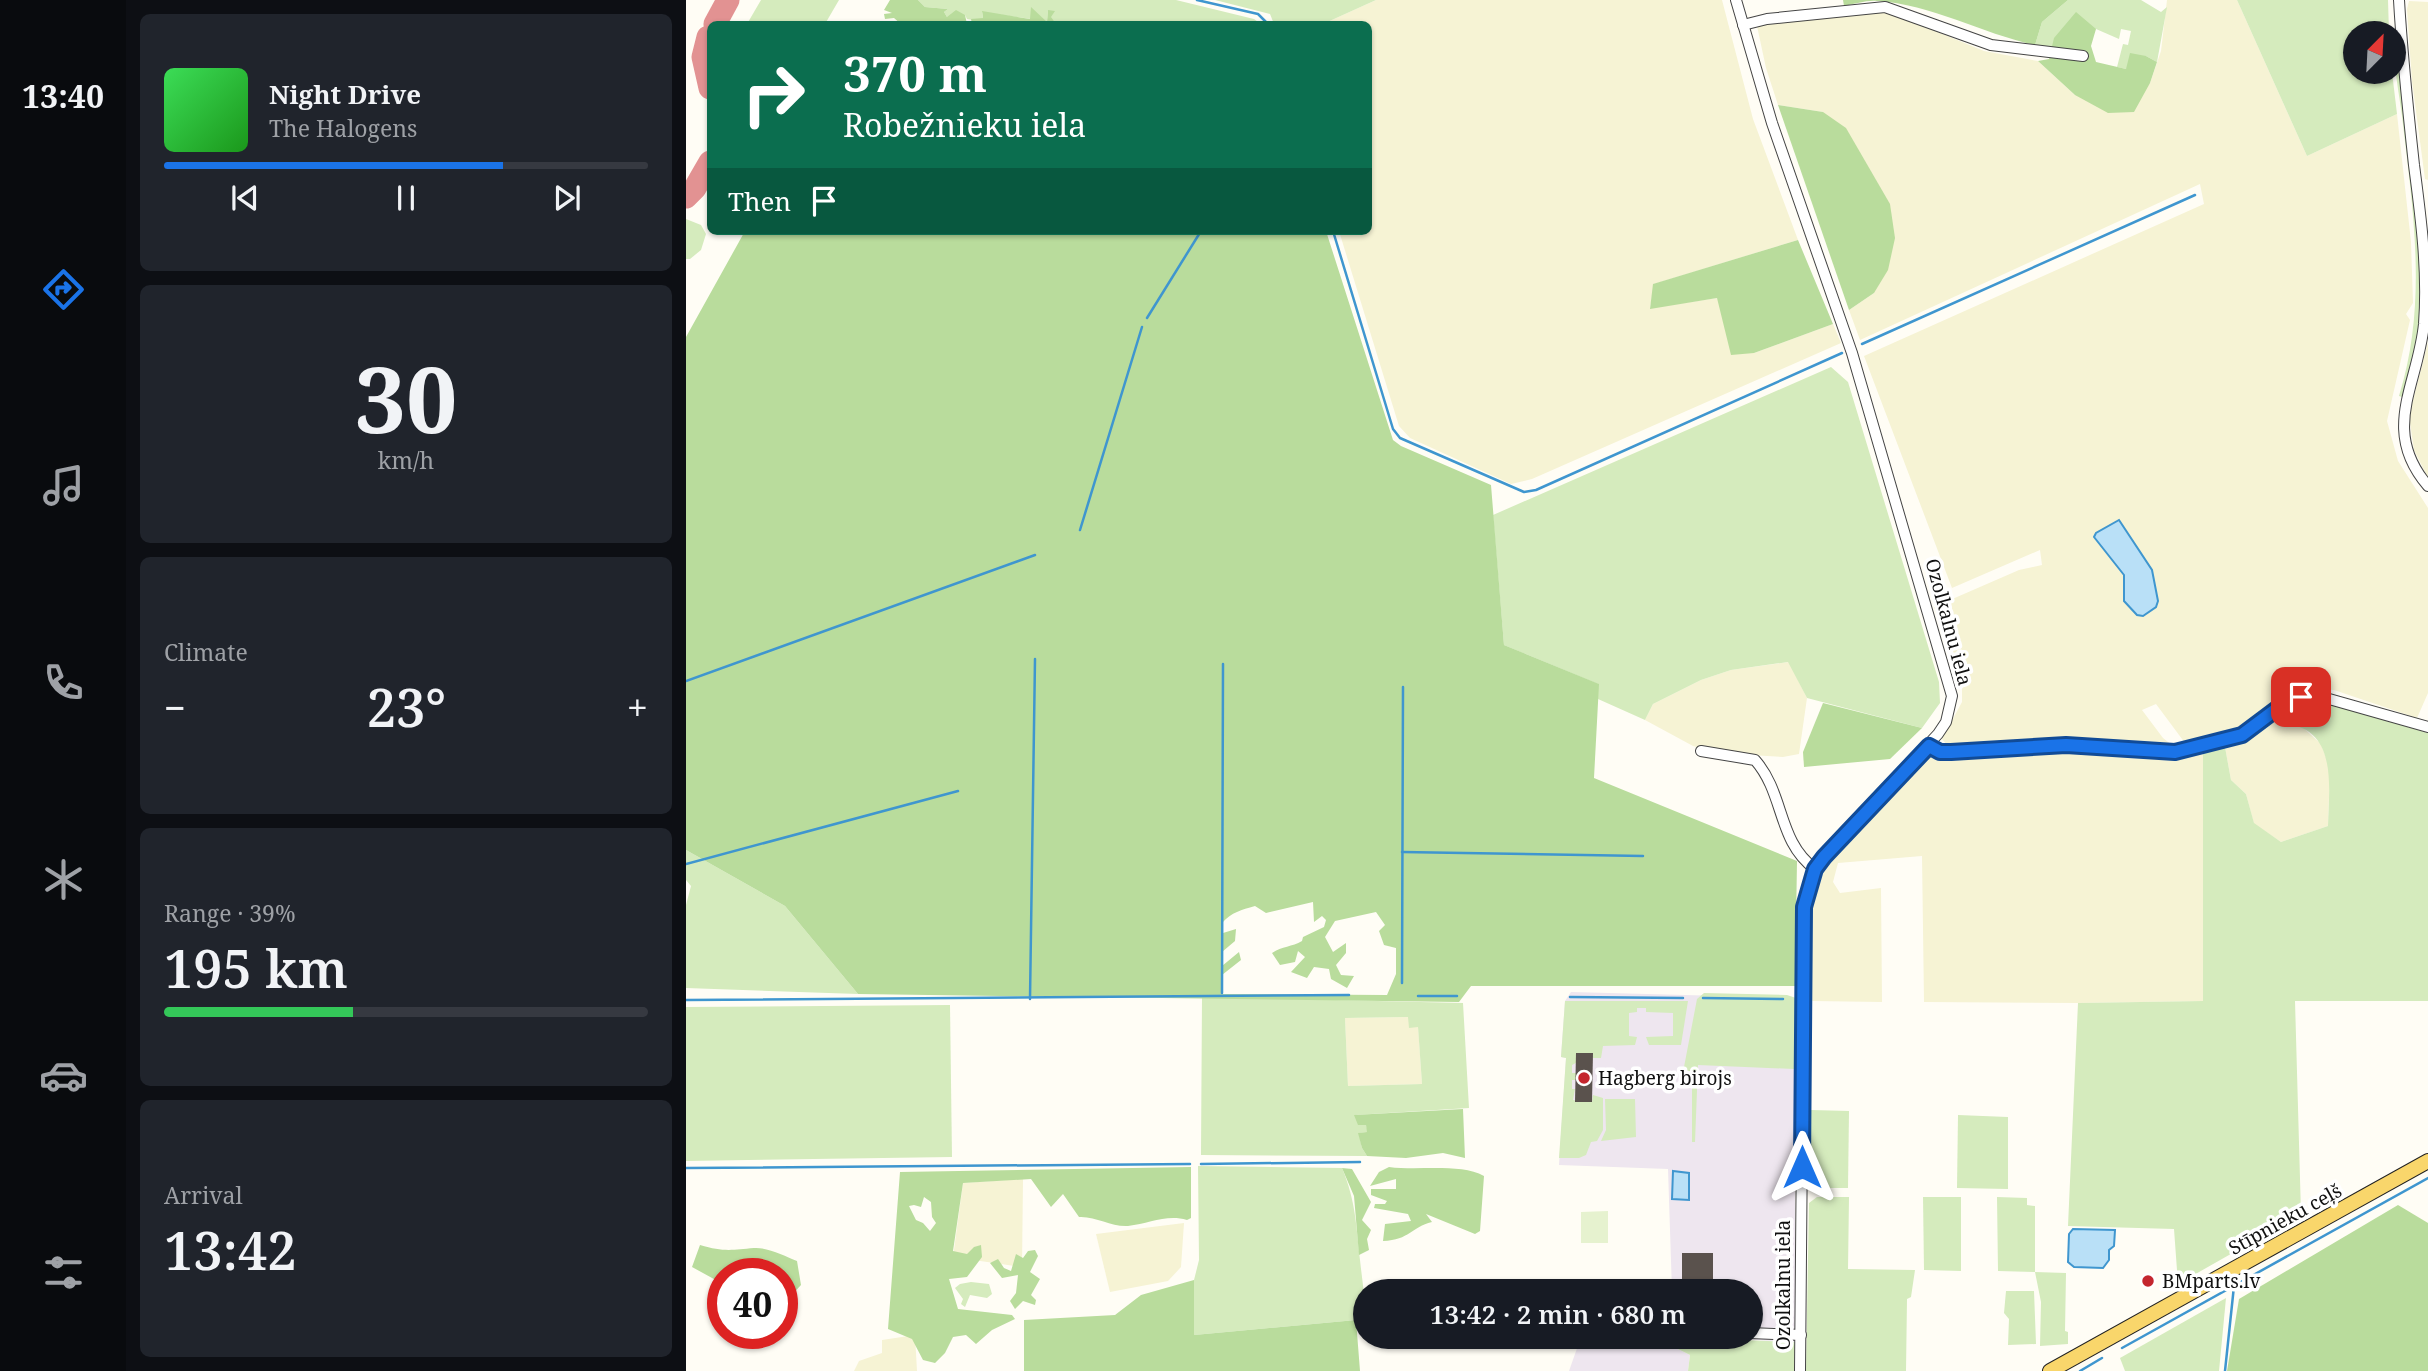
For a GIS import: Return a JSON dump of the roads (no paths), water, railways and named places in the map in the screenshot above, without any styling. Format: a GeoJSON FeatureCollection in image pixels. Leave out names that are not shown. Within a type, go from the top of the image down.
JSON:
{"type":"FeatureCollection","features":[{"type":"Feature","properties":{"kind":"main road","name":"Stīpnieku ceļš"},"geometry":{"type":"LineString","coordinates":[[2050,1371],[2428,1161]]}},
{"type":"Feature","properties":{"kind":"street","name":"Ozolkalnu iela"},"geometry":{"type":"LineString","coordinates":[[1736,0],[1772,123],[1852,353],[1952,696],[1946,722],[1929,746],[1815,869],[1804,907],[1800,1371]]}},
{"type":"Feature","properties":{"kind":"street"},"geometry":{"type":"LineString","coordinates":[[2399,0],[2404,82],[2426,271],[2424,328],[2419,355],[2403,405],[2404,425],[2413,463],[2428,486]]}},
{"type":"Feature","properties":{"kind":"street"},"geometry":{"type":"LineString","coordinates":[[1743,25],[1767,19],[1885,7],[1991,45],[2083,55]]}},
{"type":"Feature","properties":{"kind":"street"},"geometry":{"type":"LineString","coordinates":[[1929,746],[1940,752],[2066,745],[2175,752],[2242,735],[2291,701],[2315,695],[2348,702],[2428,727]]}},
{"type":"Feature","properties":{"kind":"street"},"geometry":{"type":"LineString","coordinates":[[1701,751],[1755,760],[1773,785],[1797,854],[1815,869]]}},
{"type":"Feature","properties":{"kind":"street"},"geometry":{"type":"LineString","coordinates":[[1763,1334],[1801,1335]]}},
{"type":"Feature","properties":{"kind":"water"},"geometry":{"type":"Polygon","coordinates":[[[2119,520],[2152,570],[2158,601],[2156,607],[2143,616],[2137,615],[2124,601],[2124,575],[2094,537],[2096,533],[2119,520]]]}},
{"type":"Feature","properties":{"kind":"water"},"geometry":{"type":"Polygon","coordinates":[[[1673,1171],[1689,1173],[1689,1200],[1672,1199],[1673,1171]]]}},
{"type":"Feature","properties":{"kind":"water"},"geometry":{"type":"Polygon","coordinates":[[[2073,1229],[2115,1230],[2114,1246],[2109,1250],[2109,1260],[2103,1268],[2074,1267],[2068,1262],[2069,1234],[2073,1229]]]}},
{"type":"Feature","properties":{"kind":"waterway"},"geometry":{"type":"LineString","coordinates":[[1197,0],[1258,14],[1265,21]]}},
{"type":"Feature","properties":{"kind":"waterway"},"geometry":{"type":"LineString","coordinates":[[1862,344],[2195,195]]}},
{"type":"Feature","properties":{"kind":"waterway"},"geometry":{"type":"LineString","coordinates":[[1147,318],[1199,235]]}},
{"type":"Feature","properties":{"kind":"waterway"},"geometry":{"type":"LineString","coordinates":[[1334,235],[1393,429],[1400,438],[1524,492],[1536,490],[1842,353]]}},
{"type":"Feature","properties":{"kind":"waterway"},"geometry":{"type":"LineString","coordinates":[[1080,530],[1142,327]]}},
{"type":"Feature","properties":{"kind":"waterway"},"geometry":{"type":"LineString","coordinates":[[686,681],[1035,555]]}},
{"type":"Feature","properties":{"kind":"waterway"},"geometry":{"type":"LineString","coordinates":[[1030,999],[1035,659]]}},
{"type":"Feature","properties":{"kind":"waterway"},"geometry":{"type":"LineString","coordinates":[[1222,993],[1223,664]]}},
{"type":"Feature","properties":{"kind":"waterway"},"geometry":{"type":"LineString","coordinates":[[1402,983],[1403,687]]}},
{"type":"Feature","properties":{"kind":"waterway"},"geometry":{"type":"LineString","coordinates":[[686,864],[958,791]]}},
{"type":"Feature","properties":{"kind":"waterway"},"geometry":{"type":"LineString","coordinates":[[1402,852],[1643,856]]}},
{"type":"Feature","properties":{"kind":"waterway"},"geometry":{"type":"LineString","coordinates":[[686,1000],[1349,995]]}},
{"type":"Feature","properties":{"kind":"waterway"},"geometry":{"type":"LineString","coordinates":[[1418,996],[1457,996]]}},
{"type":"Feature","properties":{"kind":"waterway"},"geometry":{"type":"LineString","coordinates":[[1570,997],[1683,998]]}},
{"type":"Feature","properties":{"kind":"waterway"},"geometry":{"type":"LineString","coordinates":[[1703,998],[1783,999]]}},
{"type":"Feature","properties":{"kind":"waterway"},"geometry":{"type":"LineString","coordinates":[[1201,1164],[1360,1162]]}},
{"type":"Feature","properties":{"kind":"waterway"},"geometry":{"type":"LineString","coordinates":[[686,1168],[1190,1164]]}},
{"type":"Feature","properties":{"kind":"waterway"},"geometry":{"type":"LineString","coordinates":[[2122,1348],[2428,1178]]}},
{"type":"Feature","properties":{"kind":"waterway"},"geometry":{"type":"LineString","coordinates":[[2225,1371],[2234,1286]]}},
{"type":"Feature","properties":{"kind":"waterway"},"geometry":{"type":"LineString","coordinates":[[2080,1371],[2102,1358]]}},
{"type":"Feature","properties":{"kind":"place","name":"Hagberg birojs"},"geometry":{"type":"Point","coordinates":[1584,1078]}},
{"type":"Feature","properties":{"kind":"place","name":"BMparts.lv"},"geometry":{"type":"Point","coordinates":[2148,1281]}}]}
